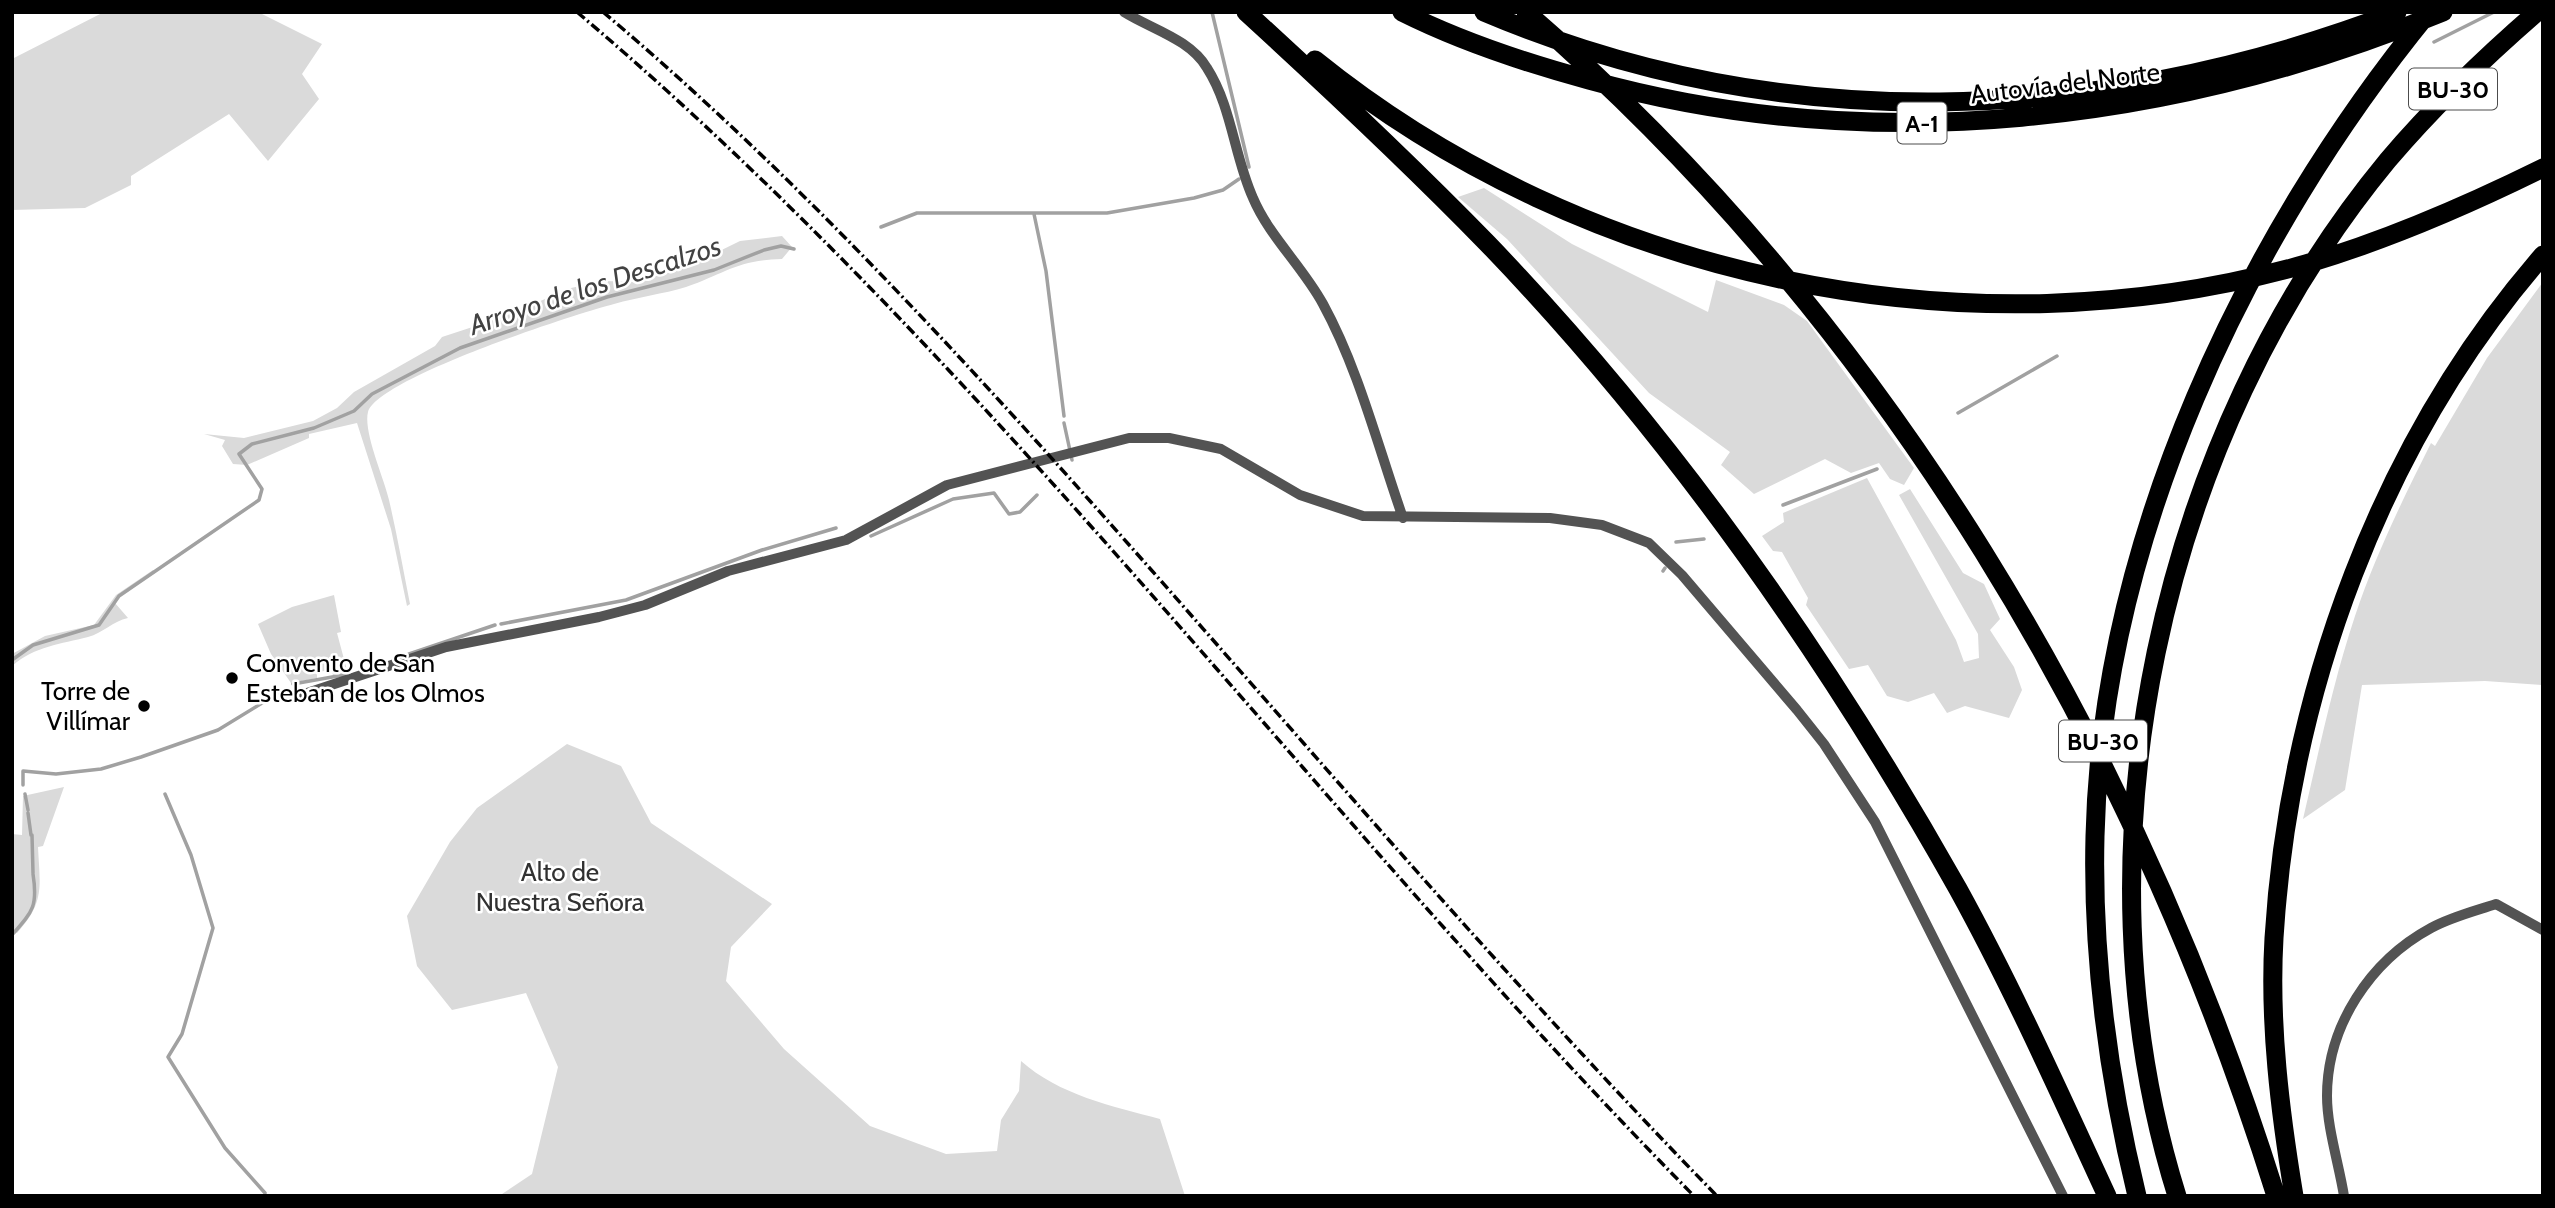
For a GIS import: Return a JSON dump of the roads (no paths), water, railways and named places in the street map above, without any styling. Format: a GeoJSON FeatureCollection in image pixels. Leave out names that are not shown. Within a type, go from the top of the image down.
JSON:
{"type":"FeatureCollection","features":[{"type":"Feature","properties":{"kind":"highway"},"geometry":{"type":"LineString","coordinates":[[1246,12],[1367,124],[1521,281],[1631,408],[1753,568],[1836,689],[1958,890],[2027,1019],[2107,1196]]}},
{"type":"Feature","properties":{"kind":"highway"},"geometry":{"type":"LineString","coordinates":[[1257,12],[1343,83],[1386,113],[1445,150],[1535,197],[1622,233],[1699,258],[1820,287],[1880,295],[1932,301],[2049,303],[2150,295],[2216,284],[2304,264],[2360,247],[2475,201],[2543,168]]}},
{"type":"Feature","properties":{"kind":"highway","name":"Autovía del Norte"},"geometry":{"type":"LineString","coordinates":[[1402,12],[1543,68],[1629,92],[1794,119],[1909,123],[2052,116],[2185,94],[2328,57],[2443,12]]}},
{"type":"Feature","properties":{"kind":"highway","name":"Autovía del Norte"},"geometry":{"type":"LineString","coordinates":[[1483,12],[1585,51],[1715,83],[1816,98],[1944,104],[2053,97],[2169,80],[2277,53],[2397,12]]}},
{"type":"Feature","properties":{"kind":"highway"},"geometry":{"type":"LineString","coordinates":[[1526,12],[1586,66],[1682,162],[1765,254],[1848,355],[1974,535],[2058,677],[2123,803],[2178,929],[2240,1087],[2276,1196]]}},
{"type":"Feature","properties":{"kind":"highway","name":"BU-30"},"geometry":{"type":"LineString","coordinates":[[2137,1196],[2113,1090],[2100,1002],[2095,834],[2104,729],[2129,598],[2154,510],[2194,404],[2240,305],[2297,199],[2356,108],[2429,12]]}},
{"type":"Feature","properties":{"kind":"highway","name":"BU-30"},"geometry":{"type":"LineString","coordinates":[[2177,1196],[2155,1109],[2138,994],[2133,849],[2138,771],[2147,703],[2168,599],[2181,553],[2216,453],[2270,338],[2339,227],[2378,174],[2426,117],[2471,70],[2537,12]]}},
{"type":"Feature","properties":{"kind":"highway"},"geometry":{"type":"LineString","coordinates":[[2294,1196],[2276,1046],[2274,938],[2285,838],[2316,690],[2361,556],[2419,436],[2471,351],[2543,255]]}},
{"type":"Feature","properties":{"kind":"street"},"geometry":{"type":"LineString","coordinates":[[1124,12],[1185,45],[1207,66],[1224,104],[1237,157],[1254,201],[1322,302],[1340,340],[1403,518]]}},
{"type":"Feature","properties":{"kind":"street"},"geometry":{"type":"LineString","coordinates":[[295,697],[446,647],[599,617],[645,605],[728,571],[846,540],[947,485],[1129,438],[1170,438],[1221,449],[1300,495],[1343,512],[1363,516],[1403,518],[1478,515],[1570,520],[1602,525],[1633,535],[1663,554],[1797,710],[1853,786],[1875,822],[2063,1196]]}},
{"type":"Feature","properties":{"kind":"street"},"geometry":{"type":"LineString","coordinates":[[2344,1196],[2327,1098],[2330,1050],[2338,1028],[2362,992],[2394,954],[2412,940],[2455,917],[2496,904],[2543,930]]}},
{"type":"Feature","properties":{"kind":"waterway"},"geometry":{"type":"LineString","coordinates":[[1212,12],[1249,167]]}},
{"type":"Feature","properties":{"kind":"waterway"},"geometry":{"type":"LineString","coordinates":[[2434,42],[2494,12]]}},
{"type":"Feature","properties":{"kind":"waterway"},"geometry":{"type":"LineString","coordinates":[[881,227],[917,213],[1107,213],[1194,198],[1223,190],[1239,179]]}},
{"type":"Feature","properties":{"kind":"waterway"},"geometry":{"type":"LineString","coordinates":[[1034,214],[1046,271],[1064,416]]}},
{"type":"Feature","properties":{"kind":"waterway","name":"Arroyo de los Descalzos"},"geometry":{"type":"LineString","coordinates":[[12,660],[33,645],[99,625],[119,596],[259,500],[262,489],[239,454],[252,444],[314,428],[354,411],[372,394],[460,348],[607,297],[714,270],[764,250],[781,246],[794,249]]}},
{"type":"Feature","properties":{"kind":"waterway"},"geometry":{"type":"LineString","coordinates":[[1958,413],[2057,356]]}},
{"type":"Feature","properties":{"kind":"waterway"},"geometry":{"type":"LineString","coordinates":[[1064,423],[1072,460]]}},
{"type":"Feature","properties":{"kind":"waterway"},"geometry":{"type":"LineString","coordinates":[[1783,505],[1877,469]]}},
{"type":"Feature","properties":{"kind":"waterway"},"geometry":{"type":"LineString","coordinates":[[871,536],[953,499],[994,493],[1009,514],[1020,512],[1037,495]]}},
{"type":"Feature","properties":{"kind":"waterway"},"geometry":{"type":"LineString","coordinates":[[501,624],[626,600],[762,550],[836,528]]}},
{"type":"Feature","properties":{"kind":"waterway"},"geometry":{"type":"LineString","coordinates":[[1676,542],[1704,539]]}},
{"type":"Feature","properties":{"kind":"waterway"},"geometry":{"type":"LineString","coordinates":[[409,654],[495,625]]}},
{"type":"Feature","properties":{"kind":"waterway"},"geometry":{"type":"LineString","coordinates":[[293,684],[349,674]]}},
{"type":"Feature","properties":{"kind":"waterway"},"geometry":{"type":"LineString","coordinates":[[23,785],[23,771],[56,774],[101,769],[218,730],[285,689]]}},
{"type":"Feature","properties":{"kind":"waterway"},"geometry":{"type":"LineString","coordinates":[[25,794],[28,810]]}},
{"type":"Feature","properties":{"kind":"waterway"},"geometry":{"type":"LineString","coordinates":[[165,794],[191,855],[213,928],[182,1034],[168,1057],[225,1148],[265,1193]]}},
{"type":"Feature","properties":{"kind":"waterway"},"geometry":{"type":"LineString","coordinates":[[28,813],[31,835]]}},
{"type":"Feature","properties":{"kind":"waterway"},"geometry":{"type":"LineString","coordinates":[[32,835],[33,873]]}},
{"type":"Feature","properties":{"kind":"waterway"},"geometry":{"type":"LineString","coordinates":[[12,935],[32,908],[35,894],[33,874]]}},
{"type":"Feature","properties":{"kind":"railway"},"geometry":{"type":"LineString","coordinates":[[577,12],[729,148],[873,291],[1013,440],[1149,591],[1417,898],[1554,1049],[1694,1196]]}},
{"type":"Feature","properties":{"kind":"railway"},"geometry":{"type":"LineString","coordinates":[[603,12],[743,137],[941,338],[1131,547],[1493,956],[1717,1196]]}},
{"type":"Feature","properties":{"kind":"place","name":"Convento de San Esteban de los Olmos"},"geometry":{"type":"Point","coordinates":[232,678]}},
{"type":"Feature","properties":{"kind":"place","name":"Torre de Villímar"},"geometry":{"type":"Point","coordinates":[144,706]}},
{"type":"Feature","properties":{"kind":"park label","name":"Alto de Nuestra Señora"},"geometry":{"type":"Point","coordinates":[560,886]}}]}
